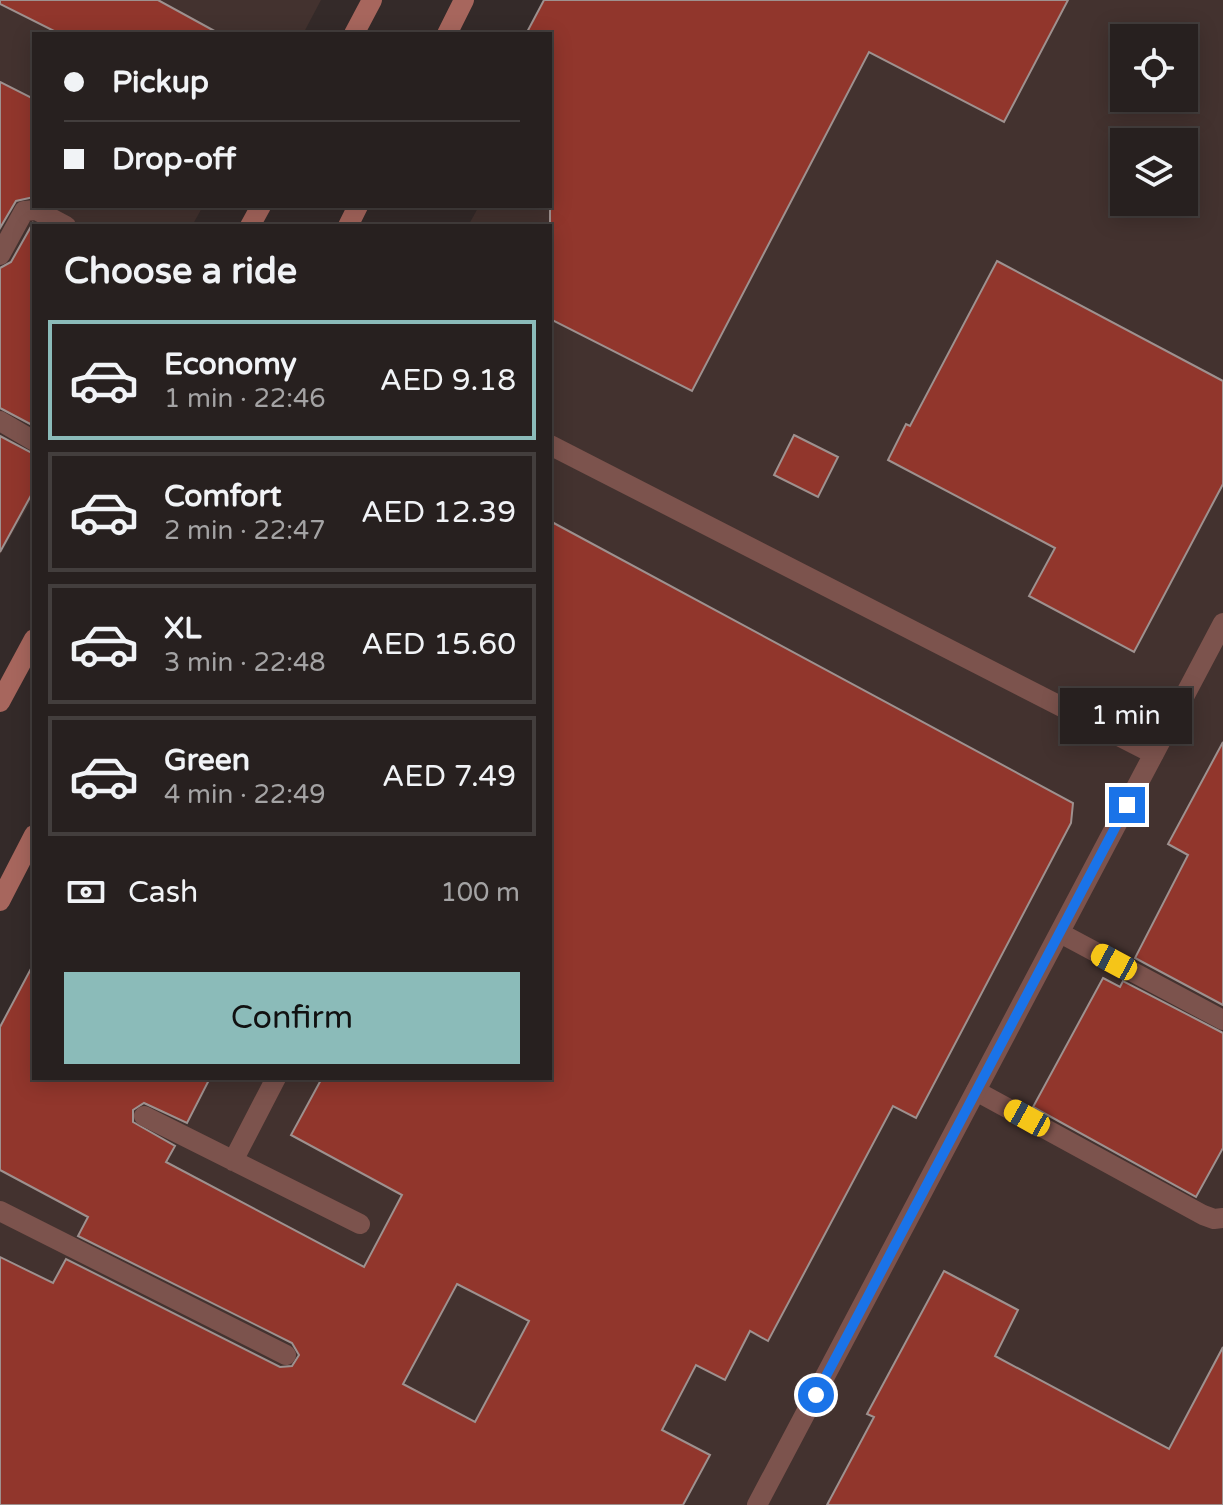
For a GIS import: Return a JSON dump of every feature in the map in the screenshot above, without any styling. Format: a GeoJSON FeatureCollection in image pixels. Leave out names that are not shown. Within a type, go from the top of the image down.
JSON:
{"type":"FeatureCollection","features":[{"type":"Feature","properties":{"kind":"main road"},"geometry":{"type":"LineString","coordinates":[[355,32],[372,0]]}},
{"type":"Feature","properties":{"kind":"main road"},"geometry":{"type":"LineString","coordinates":[[448,32],[464,0]]}},
{"type":"Feature","properties":{"kind":"main road"},"geometry":{"type":"LineString","coordinates":[[0,702],[32,643]]}},
{"type":"Feature","properties":{"kind":"main road"},"geometry":{"type":"LineString","coordinates":[[0,901],[32,839]]}},
{"type":"Feature","properties":{"kind":"street"},"geometry":{"type":"LineString","coordinates":[[0,255],[24,211],[36,210],[62,224]]}},
{"type":"Feature","properties":{"kind":"street"},"geometry":{"type":"LineString","coordinates":[[0,421],[32,440]]}},
{"type":"Feature","properties":{"kind":"street"},"geometry":{"type":"LineString","coordinates":[[552,446],[1154,754]]}},
{"type":"Feature","properties":{"kind":"street"},"geometry":{"type":"LineString","coordinates":[[757,1505],[1223,623]]}},
{"type":"Feature","properties":{"kind":"street"},"geometry":{"type":"LineString","coordinates":[[1060,933],[1223,1020]]}},
{"type":"Feature","properties":{"kind":"street"},"geometry":{"type":"LineString","coordinates":[[233,1161],[275,1080]]}},
{"type":"Feature","properties":{"kind":"street"},"geometry":{"type":"LineString","coordinates":[[976,1091],[1203,1215],[1223,1218]]}},
{"type":"Feature","properties":{"kind":"street"},"geometry":{"type":"LineString","coordinates":[[144,1116],[360,1224]]}},
{"type":"Feature","properties":{"kind":"street"},"geometry":{"type":"LineString","coordinates":[[0,1211],[286,1355]]}},
{"type":"Feature","properties":{"kind":"shaded area"},"geometry":{"type":"Polygon","coordinates":[[[0,0],[321,0],[304,32],[32,32],[32,208],[202,208],[193,224],[32,224],[32,499],[0,555],[0,0]]]}},
{"type":"Feature","properties":{"kind":"shaded area"},"geometry":{"type":"Polygon","coordinates":[[[585,0],[1223,0],[1223,1505],[0,1505],[0,1099],[32,1079],[552,1080],[552,224],[469,224],[478,208],[552,208],[585,0]]]}},
{"type":"Feature","properties":{"kind":"building"},"geometry":{"type":"Polygon","coordinates":[[[0,0],[158,0],[216,32],[56,32],[0,4],[0,0]]]}},
{"type":"Feature","properties":{"kind":"building"},"geometry":{"type":"Polygon","coordinates":[[[544,0],[1068,0],[1004,122],[869,52],[692,391],[552,320],[552,32],[527,32],[544,0]]]}},
{"type":"Feature","properties":{"kind":"building"},"geometry":{"type":"Polygon","coordinates":[[[0,82],[32,98],[32,197],[16,201],[0,228],[0,82]]]}},
{"type":"Feature","properties":{"kind":"building"},"geometry":{"type":"Polygon","coordinates":[[[32,225],[32,425],[0,408],[0,268],[11,262],[32,225]]]}},
{"type":"Feature","properties":{"kind":"building"},"geometry":{"type":"Polygon","coordinates":[[[997,261],[1223,381],[1223,484],[1134,652],[1029,596],[1055,548],[888,460],[906,424],[910,426],[997,261]]]}},
{"type":"Feature","properties":{"kind":"building"},"geometry":{"type":"Polygon","coordinates":[[[794,435],[838,457],[818,497],[774,475],[794,435]]]}},
{"type":"Feature","properties":{"kind":"building"},"geometry":{"type":"Polygon","coordinates":[[[0,436],[32,453],[32,494],[0,552],[0,436]]]}},
{"type":"Feature","properties":{"kind":"building"},"geometry":{"type":"Polygon","coordinates":[[[552,522],[1073,803],[1071,823],[916,1118],[893,1106],[768,1341],[750,1331],[725,1380],[696,1365],[662,1430],[710,1455],[683,1505],[0,1505],[0,1257],[53,1283],[66,1259],[280,1367],[292,1366],[299,1355],[292,1343],[78,1236],[88,1217],[0,1170],[0,1027],[32,967],[32,1080],[209,1080],[187,1123],[144,1103],[133,1110],[133,1122],[175,1146],[166,1162],[364,1267],[402,1195],[291,1135],[321,1080],[552,1080],[552,522]],[[457,1284],[403,1384],[475,1422],[529,1321],[457,1284]]]}},
{"type":"Feature","properties":{"kind":"building"},"geometry":{"type":"Polygon","coordinates":[[[1223,742],[1223,1005],[1135,958],[1188,855],[1168,844],[1223,742]]]}},
{"type":"Feature","properties":{"kind":"building"},"geometry":{"type":"Polygon","coordinates":[[[1103,978],[1120,987],[1123,981],[1223,1033],[1223,1148],[1196,1197],[1033,1107],[1103,978]]]}},
{"type":"Feature","properties":{"kind":"building"},"geometry":{"type":"Polygon","coordinates":[[[944,1271],[1018,1310],[995,1356],[1169,1449],[1223,1347],[1223,1505],[827,1505],[874,1417],[867,1414],[944,1271]]]}},
{"type":"Feature","properties":{"kind":"route"},"geometry":{"type":"LineString","coordinates":[[816,1395],[1127,805]]}}]}
